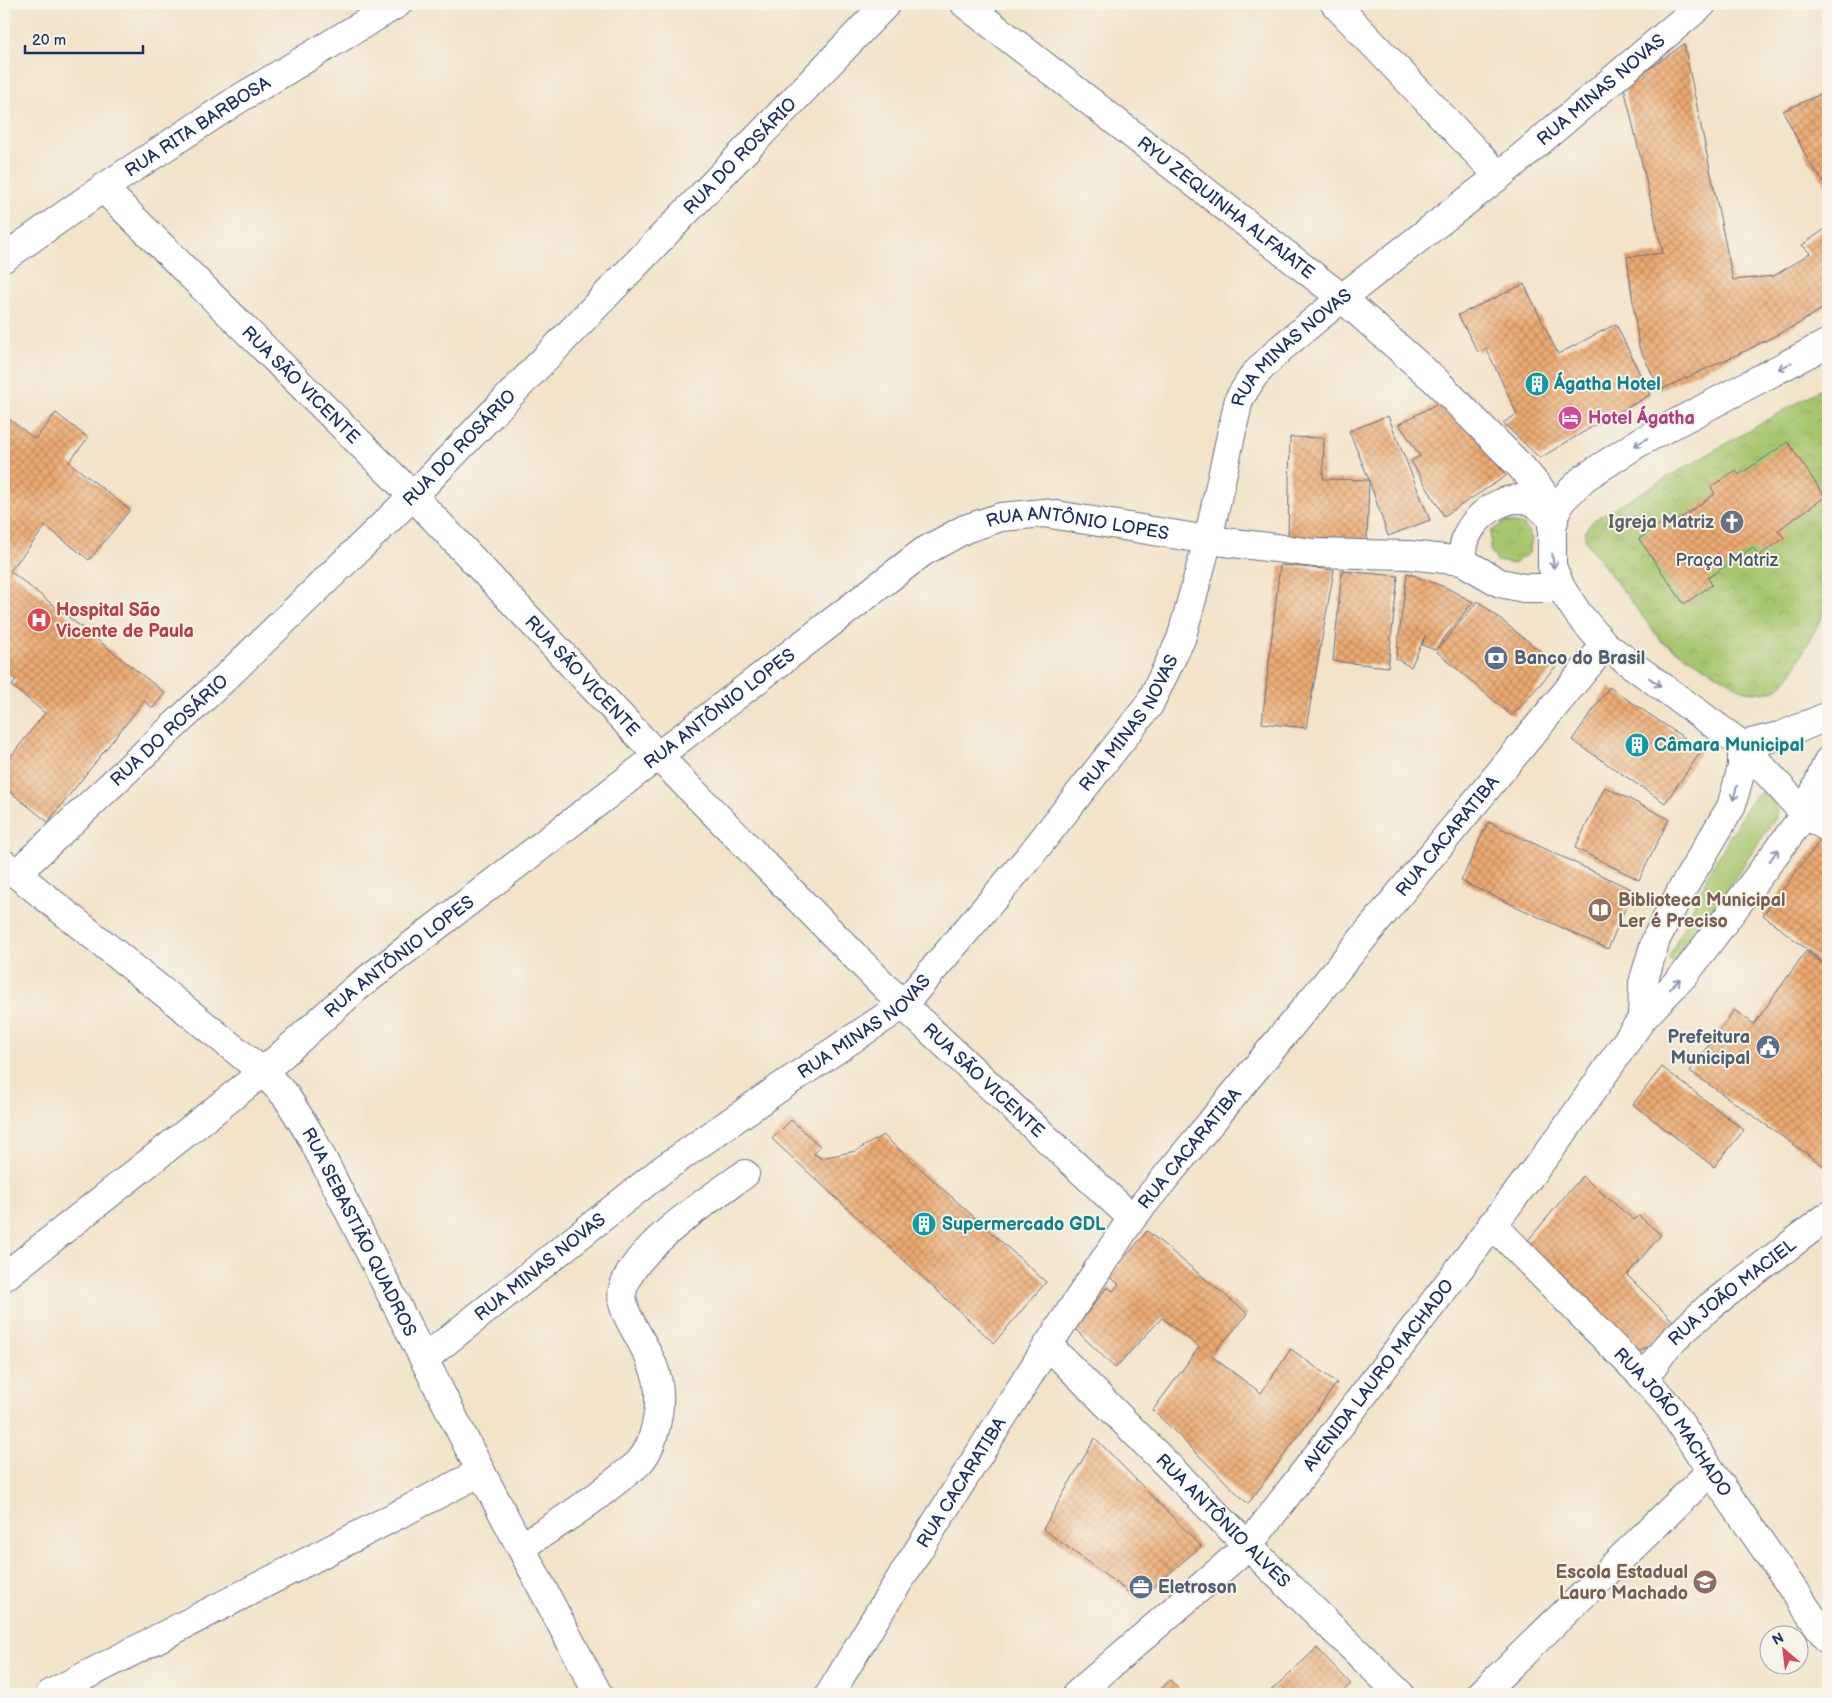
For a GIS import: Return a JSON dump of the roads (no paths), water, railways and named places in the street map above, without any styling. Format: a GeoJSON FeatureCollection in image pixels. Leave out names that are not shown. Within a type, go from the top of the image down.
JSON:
{"type":"FeatureCollection","features":[{"type":"Feature","properties":{"kind":"street","name":"RUA RITA BARBOSA"},"geometry":{"type":"LineString","coordinates":[[4,258],[103,188],[237,100],[397,4]]}},
{"type":"Feature","properties":{"kind":"street","name":"RUA DO ROSÁRIO"},"geometry":{"type":"LineString","coordinates":[[10,869],[204,699],[414,496],[886,4]]}},
{"type":"Feature","properties":{"kind":"street","name":"RYU ZEQUINHA ALFAIATE"},"geometry":{"type":"LineString","coordinates":[[965,4],[1342,298],[1448,393],[1522,468],[1540,489],[1554,517]]}},
{"type":"Feature","properties":{"kind":"street"},"geometry":{"type":"LineString","coordinates":[[1335,4],[1499,176]]}},
{"type":"Feature","properties":{"kind":"street","name":"RUA MINAS NOVAS"},"geometry":{"type":"LineString","coordinates":[[424,1359],[662,1170],[782,1086],[903,1005],[1029,857],[1149,705],[1181,639],[1208,540],[1239,399],[1254,375],[1280,349],[1342,298],[1499,176],[1702,4]]}},
{"type":"Feature","properties":{"kind":"street","name":"RUA SÃO VICENTE"},"geometry":{"type":"LineString","coordinates":[[103,188],[414,496],[658,756],[903,1005],[1132,1218]]}},
{"type":"Feature","properties":{"kind":"street"},"geometry":{"type":"LineString","coordinates":[[1828,343],[1640,442],[1584,478],[1561,501],[1552,527],[1552,566],[1561,588],[1579,615],[1605,645],[1742,745],[1805,814],[1828,828]]}},
{"type":"Feature","properties":{"kind":"street"},"geometry":{"type":"LineString","coordinates":[[1462,561],[1465,540],[1475,521],[1486,511],[1502,503],[1518,500],[1532,502],[1554,517]]}},
{"type":"Feature","properties":{"kind":"street","name":"RUA ANTÔNIO LOPES"},"geometry":{"type":"LineString","coordinates":[[4,1276],[264,1072],[356,989],[923,552],[965,529],[1001,517],[1044,513],[1208,540],[1313,553],[1410,555],[1462,561],[1500,583],[1524,588],[1561,588]]}},
{"type":"Feature","properties":{"kind":"street","name":"RUA CACARATIBA"},"geometry":{"type":"LineString","coordinates":[[830,1694],[875,1619],[1048,1345],[1132,1218],[1605,645]]}},
{"type":"Feature","properties":{"kind":"street"},"geometry":{"type":"LineString","coordinates":[[1742,745],[1783,735],[1828,716]]}},
{"type":"Feature","properties":{"kind":"street"},"geometry":{"type":"LineString","coordinates":[[1642,1019],[1644,983],[1656,939],[1681,891],[1730,807],[1742,767],[1742,745]]}},
{"type":"Feature","properties":{"kind":"street","name":"AVENIDA LAURO MACHADO"},"geometry":{"type":"LineString","coordinates":[[1077,1694],[1248,1546],[1562,1134],[1642,1019],[1685,974],[1805,814],[1828,761]]}},
{"type":"Feature","properties":{"kind":"street","name":"RUA SEBASTIÃO QUADROS"},"geometry":{"type":"LineString","coordinates":[[10,869],[264,1072],[286,1096],[312,1138],[481,1472],[598,1694]]}},
{"type":"Feature","properties":{"kind":"street"},"geometry":{"type":"LineString","coordinates":[[521,1546],[545,1532],[609,1487],[641,1461],[649,1447],[655,1428],[659,1385],[652,1364],[627,1313],[622,1298],[623,1286],[632,1270],[671,1229],[745,1174]]}},
{"type":"Feature","properties":{"kind":"street","name":"RUA JOÃO MACIEL"},"geometry":{"type":"LineString","coordinates":[[1644,1378],[1667,1346],[1709,1307],[1828,1216]]}},
{"type":"Feature","properties":{"kind":"street","name":"RUA JOÃO MACHADO"},"geometry":{"type":"LineString","coordinates":[[1492,1224],[1644,1378],[1670,1408],[1828,1640]]}},
{"type":"Feature","properties":{"kind":"street","name":"RUA ANTÔNIO ALVES"},"geometry":{"type":"LineString","coordinates":[[1048,1345],[1248,1546],[1400,1694]]}},
{"type":"Feature","properties":{"kind":"street"},"geometry":{"type":"LineString","coordinates":[[1481,1694],[1711,1470]]}},
{"type":"Feature","properties":{"kind":"street"},"geometry":{"type":"LineString","coordinates":[[50,1694],[481,1472]]}},
{"type":"Feature","properties":{"kind":"place","name":"Ágatha Hotel"},"geometry":{"type":"Point","coordinates":[1537,384]}},
{"type":"Feature","properties":{"kind":"place","name":"Hotel Ágatha"},"geometry":{"type":"Point","coordinates":[1570,418]}},
{"type":"Feature","properties":{"kind":"place","name":"Igreja Matriz"},"geometry":{"type":"Point","coordinates":[1732,522]}},
{"type":"Feature","properties":{"kind":"place","name":"Hospital São Vicente de Paula"},"geometry":{"type":"Point","coordinates":[39,620]}},
{"type":"Feature","properties":{"kind":"place","name":"Banco do Brasil"},"geometry":{"type":"Point","coordinates":[1496,658]}},
{"type":"Feature","properties":{"kind":"place","name":"Câmara Municipal"},"geometry":{"type":"Point","coordinates":[1637,745]}},
{"type":"Feature","properties":{"kind":"place","name":"Biblioteca Municipal Ler é Preciso"},"geometry":{"type":"Point","coordinates":[1600,910]}},
{"type":"Feature","properties":{"kind":"place","name":"Prefeitura Municipal"},"geometry":{"type":"Point","coordinates":[1768,1047]}},
{"type":"Feature","properties":{"kind":"place","name":"Supermercado GDL"},"geometry":{"type":"Point","coordinates":[924,1224]}},
{"type":"Feature","properties":{"kind":"place","name":"Escola Estadual Lauro Machado"},"geometry":{"type":"Point","coordinates":[1705,1582]}},
{"type":"Feature","properties":{"kind":"place","name":"Eletroson"},"geometry":{"type":"Point","coordinates":[1141,1587]}},
{"type":"Feature","properties":{"kind":"park label","name":"Praça Matriz"},"geometry":{"type":"Point","coordinates":[1727,560]}}]}
